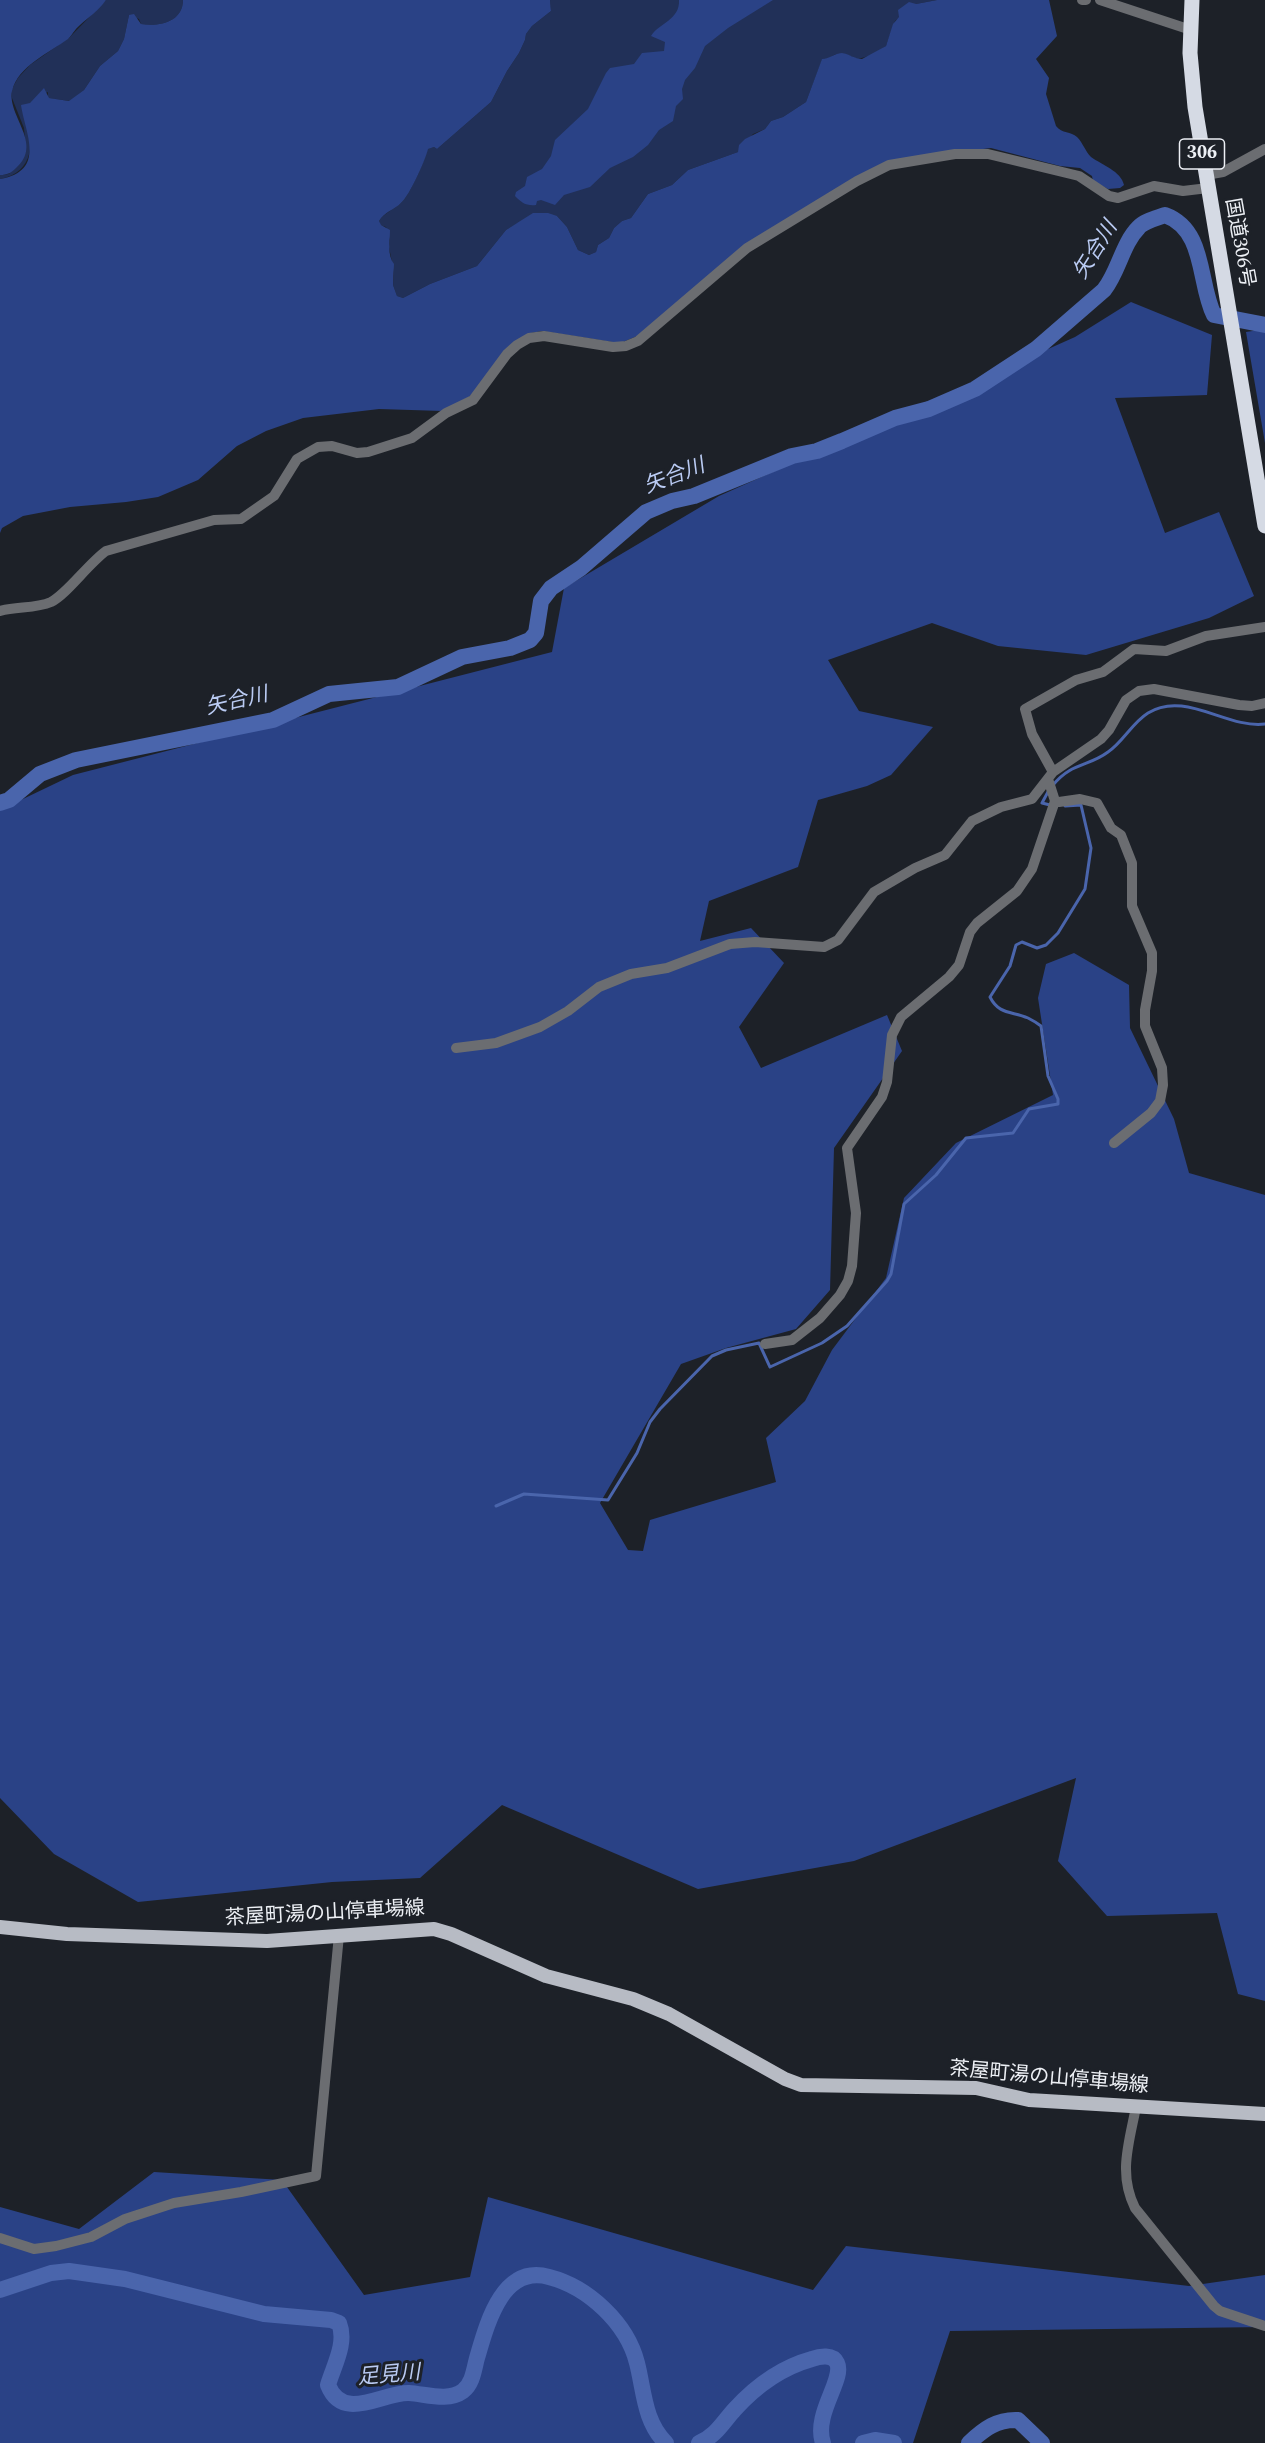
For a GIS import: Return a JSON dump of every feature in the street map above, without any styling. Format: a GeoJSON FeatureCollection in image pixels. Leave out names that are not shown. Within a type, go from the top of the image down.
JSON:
{"type":"FeatureCollection","features":[{"type":"Feature","properties":{"kind":"highway","name":"国道306号"},"geometry":{"type":"LineString","coordinates":[[1192,0],[1192,80],[1265,526]]}},
{"type":"Feature","properties":{"kind":"main road","name":"茶屋町湯の山停車場線"},"geometry":{"type":"LineString","coordinates":[[0,1927],[67,1934],[267,1941],[425,1929],[442,1931],[546,1976],[633,1999],[669,2014],[785,2079],[801,2085],[976,2088],[1029,2100],[1265,2114]]}},
{"type":"Feature","properties":{"kind":"street"},"geometry":{"type":"LineString","coordinates":[[1100,0],[1191,30]]}},
{"type":"Feature","properties":{"kind":"street"},"geometry":{"type":"LineString","coordinates":[[0,611],[45,604],[54,600],[106,551],[214,520],[241,519],[274,496],[292,465],[303,454],[313,449],[332,447],[357,453],[368,452],[412,438],[446,413],[473,400],[507,354],[529,338],[550,337],[613,347],[626,346],[638,341],[747,248],[883,166],[956,154],[988,154],[1079,176],[1109,196],[1118,198],[1154,186],[1183,191],[1207,181],[1265,148]]}},
{"type":"Feature","properties":{"kind":"street"},"geometry":{"type":"LineString","coordinates":[[1114,1143],[1151,1113],[1160,1101],[1163,1085],[1162,1068],[1145,1026],[1152,953],[1132,906],[1132,863],[1121,835],[1112,828],[1097,803],[1088,800],[1059,802],[1052,791],[1025,708],[1076,680],[1103,672],[1134,649],[1166,651],[1206,636],[1265,627]]}},
{"type":"Feature","properties":{"kind":"street"},"geometry":{"type":"LineString","coordinates":[[456,1048],[496,1043],[540,1027],[568,1011],[599,987],[631,974],[667,968],[730,944],[755,942],[824,946],[838,940],[874,892],[915,868],[945,855],[964,828],[983,814],[1052,791],[1109,730],[1126,700],[1139,692],[1154,689],[1239,705],[1252,706],[1265,703]]}},
{"type":"Feature","properties":{"kind":"street"},"geometry":{"type":"LineString","coordinates":[[765,1344],[792,1340],[820,1318],[840,1295],[848,1281],[852,1266],[856,1214],[847,1148],[882,1097],[887,1082],[892,1035],[901,1017],[949,977],[959,965],[970,932],[977,923],[1017,891],[1032,869],[1052,791]]}},
{"type":"Feature","properties":{"kind":"street"},"geometry":{"type":"LineString","coordinates":[[0,2238],[34,2249],[56,2246],[91,2237],[125,2219],[188,2199],[241,2192],[316,2176],[339,1935]]}},
{"type":"Feature","properties":{"kind":"street"},"geometry":{"type":"LineString","coordinates":[[1136,2107],[1125,2175],[1128,2194],[1135,2208],[1214,2306],[1220,2311],[1265,2326]]}},
{"type":"Feature","properties":{"kind":"shaded area"},"geometry":{"type":"Polygon","coordinates":[[[0,0],[106,0],[68,39],[27,67],[15,82],[12,101],[26,140],[26,149],[24,159],[5,175],[0,175],[0,0]]]}},
{"type":"Feature","properties":{"kind":"shaded area"},"geometry":{"type":"Polygon","coordinates":[[[106,0],[183,0],[179,13],[162,24],[141,24],[139,19],[129,15],[124,39],[118,51],[100,66],[84,90],[70,101],[48,98],[48,92],[33,100],[23,114],[30,134],[26,163],[11,176],[0,179],[0,175],[9,174],[26,150],[24,128],[12,98],[12,89],[18,78],[30,65],[70,37],[106,0]]]}},
{"type":"Feature","properties":{"kind":"shaded area"},"geometry":{"type":"Polygon","coordinates":[[[183,0],[550,0],[551,11],[532,26],[526,34],[519,53],[491,102],[437,149],[434,147],[428,149],[417,178],[405,199],[379,221],[381,225],[390,230],[390,252],[394,264],[393,285],[397,296],[403,298],[430,284],[477,266],[506,230],[533,213],[548,213],[557,216],[567,227],[578,250],[589,255],[596,252],[598,245],[609,238],[614,228],[622,221],[631,218],[648,194],[672,185],[688,170],[738,152],[739,145],[745,139],[765,129],[771,121],[783,117],[806,102],[822,59],[842,53],[862,59],[886,46],[893,24],[899,17],[898,10],[909,2],[916,4],[937,0],[1049,0],[1057,36],[1036,59],[1049,78],[1046,94],[1056,126],[1077,137],[1091,157],[1115,172],[1124,185],[1120,188],[1108,189],[1093,181],[1092,176],[1080,168],[1060,166],[991,148],[896,160],[752,240],[642,334],[623,342],[542,331],[531,333],[469,397],[443,411],[379,409],[303,418],[266,431],[237,446],[198,480],[158,497],[70,507],[23,516],[2,528],[0,533],[0,179],[15,175],[24,168],[28,159],[29,139],[21,105],[30,103],[44,88],[49,98],[69,101],[84,90],[100,66],[118,51],[124,39],[129,15],[134,14],[141,24],[162,24],[179,13],[183,0]]]}},
{"type":"Feature","properties":{"kind":"shaded area"},"geometry":{"type":"Polygon","coordinates":[[[550,0],[937,0],[916,4],[895,21],[886,46],[872,55],[858,59],[839,53],[822,60],[806,102],[783,117],[771,121],[765,129],[753,134],[738,152],[688,170],[672,185],[648,194],[631,218],[622,221],[614,228],[609,238],[598,245],[596,252],[589,255],[578,250],[567,227],[557,216],[516,224],[506,230],[477,266],[430,284],[403,298],[397,296],[393,285],[394,272],[389,247],[390,240],[386,227],[380,225],[379,221],[409,193],[427,149],[434,147],[437,149],[491,102],[519,53],[526,34],[532,26],[551,11],[550,0]]]}},
{"type":"Feature","properties":{"kind":"shaded area"},"geometry":{"type":"Polygon","coordinates":[[[679,0],[773,0],[728,28],[705,46],[695,68],[685,80],[682,89],[683,99],[676,106],[673,121],[659,130],[648,145],[633,157],[610,168],[590,187],[564,195],[555,205],[541,200],[537,201],[536,205],[524,204],[515,196],[516,192],[525,186],[527,177],[542,169],[551,156],[555,140],[588,109],[610,68],[634,64],[642,53],[664,51],[665,42],[651,36],[673,17],[679,0]]]}},
{"type":"Feature","properties":{"kind":"shaded area"},"geometry":{"type":"Polygon","coordinates":[[[1131,302],[1212,335],[1207,395],[1115,398],[1165,533],[1219,512],[1254,596],[1209,618],[1086,655],[998,646],[932,623],[828,660],[859,711],[933,727],[891,775],[867,786],[818,800],[798,867],[709,901],[700,941],[751,928],[784,963],[739,1027],[761,1068],[887,1015],[902,1051],[834,1148],[830,1290],[796,1329],[726,1348],[681,1364],[600,1503],[628,1550],[643,1551],[650,1520],[776,1482],[766,1438],[805,1401],[832,1350],[886,1278],[904,1198],[956,1143],[1053,1095],[1038,998],[1046,964],[1074,953],[1129,985],[1130,1028],[1174,1119],[1189,1173],[1265,1195],[1265,2001],[1238,1994],[1217,1913],[1107,1916],[1058,1861],[1076,1778],[854,1861],[698,1889],[502,1805],[420,1878],[332,1882],[138,1902],[54,1854],[0,1798],[0,810],[73,775],[552,652],[564,588],[719,496],[1075,337],[1131,302]]]}},
{"type":"Feature","properties":{"kind":"shaded area"},"geometry":{"type":"Polygon","coordinates":[[[1265,329],[1265,443],[1246,332],[1265,329]]]}},
{"type":"Feature","properties":{"kind":"shaded area"},"geometry":{"type":"Polygon","coordinates":[[[154,2172],[282,2180],[364,2295],[470,2277],[488,2197],[813,2290],[846,2246],[1189,2286],[1265,2275],[1265,2327],[950,2331],[913,2443],[0,2443],[0,2207],[79,2229],[154,2172]]]}},
{"type":"Feature","properties":{"kind":"waterway","name":"矢合川"},"geometry":{"type":"LineString","coordinates":[[0,803],[9,800],[40,774],[76,760],[273,720],[329,694],[398,687],[462,657],[510,648],[530,640],[536,633],[541,601],[551,588],[581,568],[646,512],[672,501],[694,496],[792,456],[817,451],[895,418],[929,409],[975,389],[1036,349],[1104,290],[1133,234],[1141,225],[1151,220],[1165,215],[1178,222],[1188,232],[1199,259],[1214,315],[1265,325]]}},
{"type":"Feature","properties":{"kind":"waterway"},"geometry":{"type":"LineString","coordinates":[[1053,785],[1073,768],[1108,752],[1142,717],[1162,707],[1191,708],[1236,721],[1265,724]]}},
{"type":"Feature","properties":{"kind":"waterway"},"geometry":{"type":"LineString","coordinates":[[1049,790],[1042,803],[1050,805]]}},
{"type":"Feature","properties":{"kind":"waterway"},"geometry":{"type":"LineString","coordinates":[[496,1506],[524,1494],[608,1500],[637,1453],[650,1422],[712,1356],[726,1350],[759,1343],[770,1367],[822,1343],[847,1326],[891,1274],[904,1204],[936,1175],[966,1138],[1013,1133],[1029,1109],[1058,1104],[1048,1076],[1041,1026],[1028,1018],[1002,1010],[990,997],[1010,966],[1016,945],[1022,942],[1037,948],[1046,945],[1058,933],[1085,889],[1091,848],[1081,805],[1065,806]]}},
{"type":"Feature","properties":{"kind":"waterway","name":"足見川"},"geometry":{"type":"LineString","coordinates":[[0,2290],[51,2273],[69,2271],[125,2279],[264,2314],[331,2320],[339,2323],[342,2338],[328,2385],[335,2396],[343,2402],[353,2404],[399,2394],[444,2397],[463,2391],[471,2380],[492,2314],[508,2288],[519,2279],[533,2275],[549,2277],[564,2282],[591,2298],[604,2309],[625,2334],[637,2363],[649,2416],[666,2443]]}},
{"type":"Feature","properties":{"kind":"waterway","name":"足見川"},"geometry":{"type":"LineString","coordinates":[[699,2443],[715,2433],[735,2409],[770,2378],[801,2363],[826,2357],[835,2360],[838,2370],[822,2421],[823,2443]]}},
{"type":"Feature","properties":{"kind":"waterway","name":"足見川"},"geometry":{"type":"LineString","coordinates":[[969,2443],[991,2426],[1010,2420],[1018,2420],[1042,2443]]}},
{"type":"Feature","properties":{"kind":"waterway","name":"足見川"},"geometry":{"type":"LineString","coordinates":[[863,2443],[875,2440],[894,2443]]}}]}
